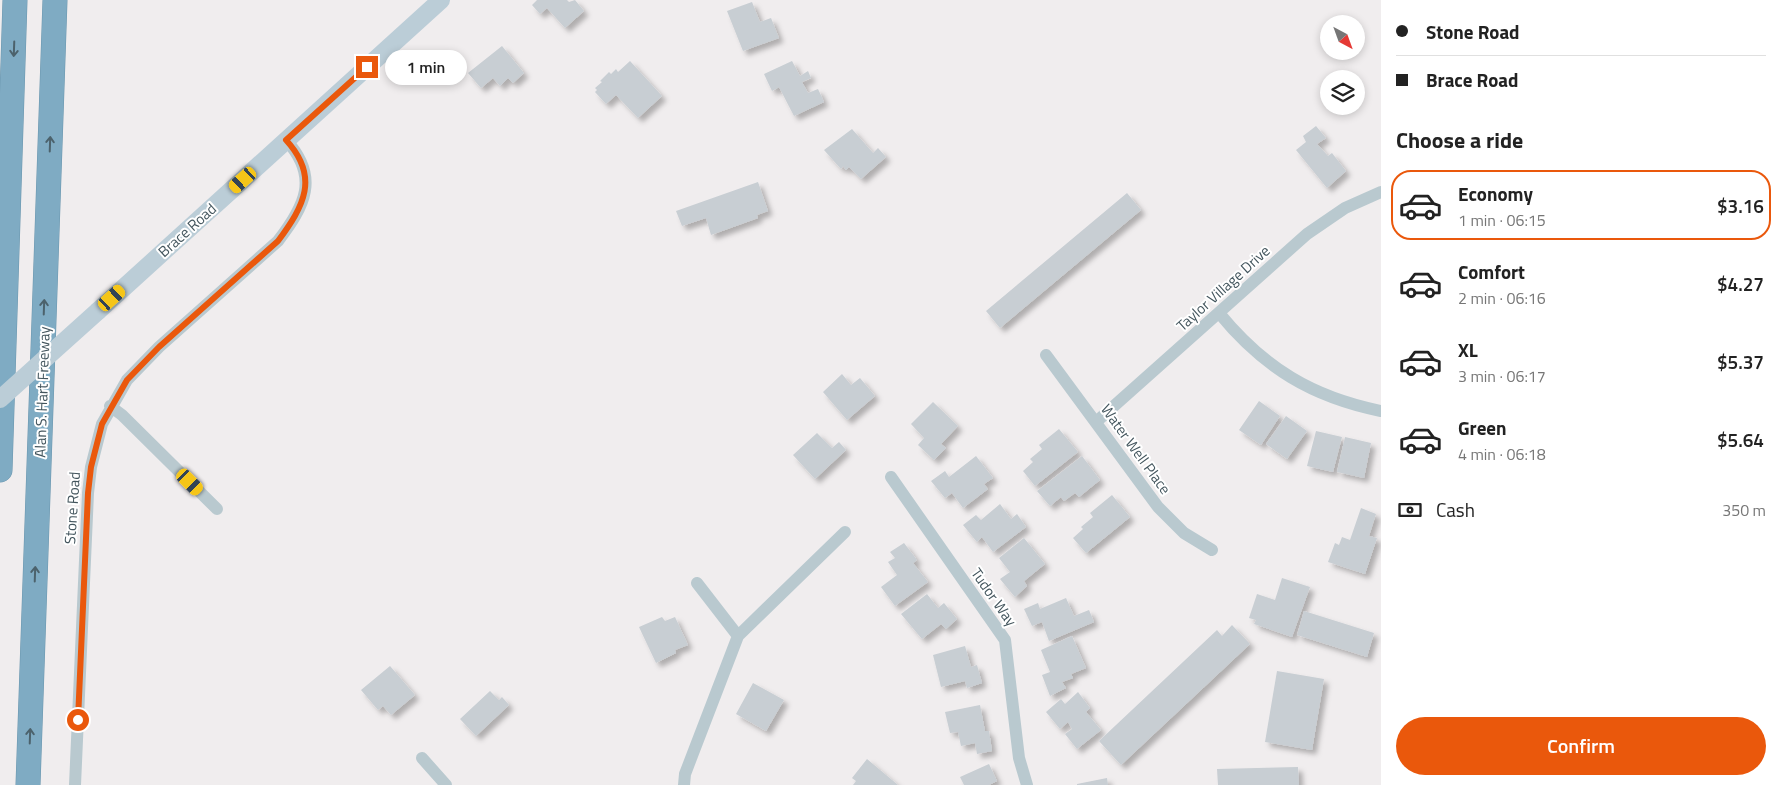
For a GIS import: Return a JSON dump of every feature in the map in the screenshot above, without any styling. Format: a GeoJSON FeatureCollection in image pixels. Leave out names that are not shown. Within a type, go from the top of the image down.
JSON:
{"type":"FeatureCollection","features":[{"type":"Feature","properties":{"kind":"highway"},"geometry":{"type":"LineString","coordinates":[[0,470],[15,0]]}},
{"type":"Feature","properties":{"kind":"highway","name":"Alan S. Hart Freeway"},"geometry":{"type":"LineString","coordinates":[[28,785],[55,0]]}},
{"type":"Feature","properties":{"kind":"street","name":"Brace Road"},"geometry":{"type":"LineString","coordinates":[[0,399],[441,0]]}},
{"type":"Feature","properties":{"kind":"street","name":"Stone Road"},"geometry":{"type":"LineString","coordinates":[[75,785],[88,493],[96,445],[110,406],[140,364],[278,241],[294,221],[304,198],[307,180],[304,164],[297,152],[286,140]]}},
{"type":"Feature","properties":{"kind":"street","name":"Taylor Village Drive"},"geometry":{"type":"LineString","coordinates":[[1096,422],[1326,219],[1345,208],[1381,192]]}},
{"type":"Feature","properties":{"kind":"street"},"geometry":{"type":"LineString","coordinates":[[1219,313],[1248,344],[1300,384],[1337,400],[1381,411]]}},
{"type":"Feature","properties":{"kind":"street","name":"Water Well Place"},"geometry":{"type":"LineString","coordinates":[[1046,355],[1166,516],[1193,540],[1212,550]]}},
{"type":"Feature","properties":{"kind":"street"},"geometry":{"type":"LineString","coordinates":[[110,406],[122,414],[217,508]]}},
{"type":"Feature","properties":{"kind":"street","name":"Tudor Way"},"geometry":{"type":"LineString","coordinates":[[891,477],[1004,640],[1019,758],[1027,785]]}},
{"type":"Feature","properties":{"kind":"street"},"geometry":{"type":"LineString","coordinates":[[684,785],[685,774],[738,636],[845,532]]}},
{"type":"Feature","properties":{"kind":"street"},"geometry":{"type":"LineString","coordinates":[[696,584],[738,636]]}},
{"type":"Feature","properties":{"kind":"street"},"geometry":{"type":"LineString","coordinates":[[422,758],[446,785]]}},
{"type":"Feature","properties":{"kind":"building"},"geometry":{"type":"Polygon","coordinates":[[[537,0],[567,0],[569,2],[575,0],[584,11],[565,28],[547,8],[540,14],[532,5],[537,0]]]}},
{"type":"Feature","properties":{"kind":"building"},"geometry":{"type":"Polygon","coordinates":[[[752,2],[760,22],[771,18],[779,38],[743,51],[727,11],[752,2]]]}},
{"type":"Feature","properties":{"kind":"building"},"geometry":{"type":"Polygon","coordinates":[[[502,46],[524,73],[513,83],[508,78],[500,86],[493,78],[481,88],[468,73],[502,46]]]}},
{"type":"Feature","properties":{"kind":"building"},"geometry":{"type":"Polygon","coordinates":[[[630,61],[662,96],[638,118],[616,95],[606,104],[595,92],[597,90],[595,88],[609,72],[611,74],[616,69],[618,72],[630,61]]]}},
{"type":"Feature","properties":{"kind":"building"},"geometry":{"type":"Polygon","coordinates":[[[792,61],[800,76],[808,71],[811,78],[802,82],[808,93],[818,89],[824,102],[794,116],[779,87],[772,91],[764,74],[792,61]]]}},
{"type":"Feature","properties":{"kind":"building"},"geometry":{"type":"Polygon","coordinates":[[[1316,126],[1326,138],[1317,144],[1328,156],[1332,153],[1346,171],[1327,188],[1296,150],[1306,142],[1303,136],[1316,126]]]}},
{"type":"Feature","properties":{"kind":"building"},"geometry":{"type":"Polygon","coordinates":[[[852,129],[873,153],[878,148],[886,157],[861,179],[849,167],[846,170],[843,166],[841,169],[824,150],[852,129]]]}},
{"type":"Feature","properties":{"kind":"building"},"geometry":{"type":"Polygon","coordinates":[[[758,182],[768,211],[757,215],[758,218],[711,235],[706,218],[682,226],[676,211],[758,182]]]}},
{"type":"Feature","properties":{"kind":"building"},"geometry":{"type":"Polygon","coordinates":[[[1127,193],[1141,210],[1000,328],[986,311],[1127,193]]]}},
{"type":"Feature","properties":{"kind":"building"},"geometry":{"type":"Polygon","coordinates":[[[842,374],[851,385],[860,378],[875,396],[847,420],[823,392],[842,374]]]}},
{"type":"Feature","properties":{"kind":"building"},"geometry":{"type":"Polygon","coordinates":[[[1259,401],[1280,416],[1261,445],[1239,430],[1259,401]]]}},
{"type":"Feature","properties":{"kind":"building"},"geometry":{"type":"Polygon","coordinates":[[[933,402],[958,426],[941,444],[946,448],[934,460],[918,445],[924,438],[911,424],[933,402]]]}},
{"type":"Feature","properties":{"kind":"building"},"geometry":{"type":"Polygon","coordinates":[[[1286,416],[1307,431],[1287,459],[1266,444],[1286,416]]]}},
{"type":"Feature","properties":{"kind":"building"},"geometry":{"type":"Polygon","coordinates":[[[1059,429],[1078,452],[1035,486],[1023,471],[1033,462],[1030,459],[1042,449],[1039,445],[1059,429]]]}},
{"type":"Feature","properties":{"kind":"building"},"geometry":{"type":"Polygon","coordinates":[[[1316,431],[1342,437],[1333,472],[1307,466],[1316,431]]]}},
{"type":"Feature","properties":{"kind":"building"},"geometry":{"type":"Polygon","coordinates":[[[817,433],[832,448],[839,442],[846,450],[815,479],[793,455],[817,433]]]}},
{"type":"Feature","properties":{"kind":"building"},"geometry":{"type":"Polygon","coordinates":[[[1345,437],[1371,443],[1364,478],[1337,472],[1345,437]]]}},
{"type":"Feature","properties":{"kind":"building"},"geometry":{"type":"Polygon","coordinates":[[[976,456],[993,478],[984,484],[988,489],[963,508],[952,493],[945,498],[931,481],[945,471],[949,477],[976,456]]]}},
{"type":"Feature","properties":{"kind":"building"},"geometry":{"type":"Polygon","coordinates":[[[1082,456],[1100,480],[1079,497],[1075,493],[1064,501],[1061,497],[1050,506],[1037,491],[1082,456]]]}},
{"type":"Feature","properties":{"kind":"building"},"geometry":{"type":"Polygon","coordinates":[[[1112,495],[1130,517],[1086,553],[1073,538],[1083,529],[1081,527],[1093,517],[1090,513],[1112,495]]]}},
{"type":"Feature","properties":{"kind":"building"},"geometry":{"type":"Polygon","coordinates":[[[1000,504],[1011,519],[1017,514],[1026,527],[993,552],[982,537],[977,542],[963,525],[976,515],[981,520],[1000,504]]]}},
{"type":"Feature","properties":{"kind":"building"},"geometry":{"type":"Polygon","coordinates":[[[1361,508],[1376,514],[1369,536],[1377,538],[1365,574],[1328,562],[1335,543],[1339,545],[1342,537],[1350,540],[1361,508]]]}},
{"type":"Feature","properties":{"kind":"building"},"geometry":{"type":"Polygon","coordinates":[[[1024,538],[1045,564],[1024,581],[1027,586],[1015,597],[1000,579],[1010,572],[999,558],[1024,538]]]}},
{"type":"Feature","properties":{"kind":"building"},"geometry":{"type":"Polygon","coordinates":[[[904,543],[917,560],[913,563],[928,582],[895,606],[881,587],[897,575],[888,562],[895,558],[890,552],[904,543]]]}},
{"type":"Feature","properties":{"kind":"building"},"geometry":{"type":"Polygon","coordinates":[[[1282,578],[1310,587],[1292,637],[1254,624],[1256,620],[1249,618],[1257,594],[1275,600],[1282,578]]]}},
{"type":"Feature","properties":{"kind":"building"},"geometry":{"type":"Polygon","coordinates":[[[927,594],[938,608],[944,603],[957,619],[946,629],[941,624],[922,639],[901,614],[927,594]]]}},
{"type":"Feature","properties":{"kind":"building"},"geometry":{"type":"Polygon","coordinates":[[[1066,598],[1074,616],[1089,610],[1094,622],[1049,641],[1042,622],[1032,626],[1024,609],[1038,603],[1040,609],[1066,598]]]}},
{"type":"Feature","properties":{"kind":"building"},"geometry":{"type":"Polygon","coordinates":[[[1304,611],[1374,633],[1367,657],[1297,635],[1304,611]]]}},
{"type":"Feature","properties":{"kind":"building"},"geometry":{"type":"Polygon","coordinates":[[[662,617],[665,621],[675,617],[688,645],[675,650],[676,653],[656,663],[639,627],[662,617]]]}},
{"type":"Feature","properties":{"kind":"building"},"geometry":{"type":"Polygon","coordinates":[[[1232,625],[1250,644],[1121,765],[1099,741],[1217,630],[1222,636],[1232,625]]]}},
{"type":"Feature","properties":{"kind":"building"},"geometry":{"type":"Polygon","coordinates":[[[1072,636],[1086,668],[1071,674],[1073,678],[1062,682],[1066,688],[1050,696],[1042,675],[1050,672],[1041,650],[1072,636]]]}},
{"type":"Feature","properties":{"kind":"building"},"geometry":{"type":"Polygon","coordinates":[[[965,646],[971,667],[977,665],[982,683],[967,688],[965,681],[941,687],[933,655],[965,646]]]}},
{"type":"Feature","properties":{"kind":"building"},"geometry":{"type":"Polygon","coordinates":[[[390,666],[415,695],[391,715],[383,706],[378,710],[361,690],[390,666]]]}},
{"type":"Feature","properties":{"kind":"building"},"geometry":{"type":"Polygon","coordinates":[[[1277,671],[1324,679],[1312,750],[1265,742],[1277,671]]]}},
{"type":"Feature","properties":{"kind":"building"},"geometry":{"type":"Polygon","coordinates":[[[753,683],[784,700],[766,731],[736,714],[753,683]]]}},
{"type":"Feature","properties":{"kind":"building"},"geometry":{"type":"Polygon","coordinates":[[[490,691],[499,700],[502,697],[509,705],[476,736],[460,719],[490,691]]]}},
{"type":"Feature","properties":{"kind":"building"},"geometry":{"type":"Polygon","coordinates":[[[1078,692],[1090,708],[1086,712],[1101,730],[1077,749],[1065,734],[1072,729],[1068,722],[1060,729],[1046,712],[1061,699],[1065,704],[1078,692]]]}},
{"type":"Feature","properties":{"kind":"building"},"geometry":{"type":"Polygon","coordinates":[[[980,705],[985,731],[989,731],[992,751],[977,754],[975,743],[961,746],[958,732],[950,733],[945,712],[980,705]]]}},
{"type":"Feature","properties":{"kind":"building"},"geometry":{"type":"Polygon","coordinates":[[[867,759],[898,785],[853,785],[856,781],[852,778],[867,759]]]}},
{"type":"Feature","properties":{"kind":"building"},"geometry":{"type":"Polygon","coordinates":[[[989,764],[997,781],[989,785],[964,785],[960,777],[989,764]]]}},
{"type":"Feature","properties":{"kind":"building"},"geometry":{"type":"Polygon","coordinates":[[[1298,767],[1299,785],[1218,785],[1217,769],[1298,767]]]}},
{"type":"Feature","properties":{"kind":"building"},"geometry":{"type":"Polygon","coordinates":[[[1107,778],[1108,785],[1077,785],[1077,784],[1107,778]]]}},
{"type":"Feature","properties":{"kind":"route"},"geometry":{"type":"LineString","coordinates":[[78,720],[88,493],[91,467],[102,424],[110,406],[140,364],[278,241],[294,221],[304,198],[307,180],[304,164],[297,152],[286,140],[367,67]]}}]}
